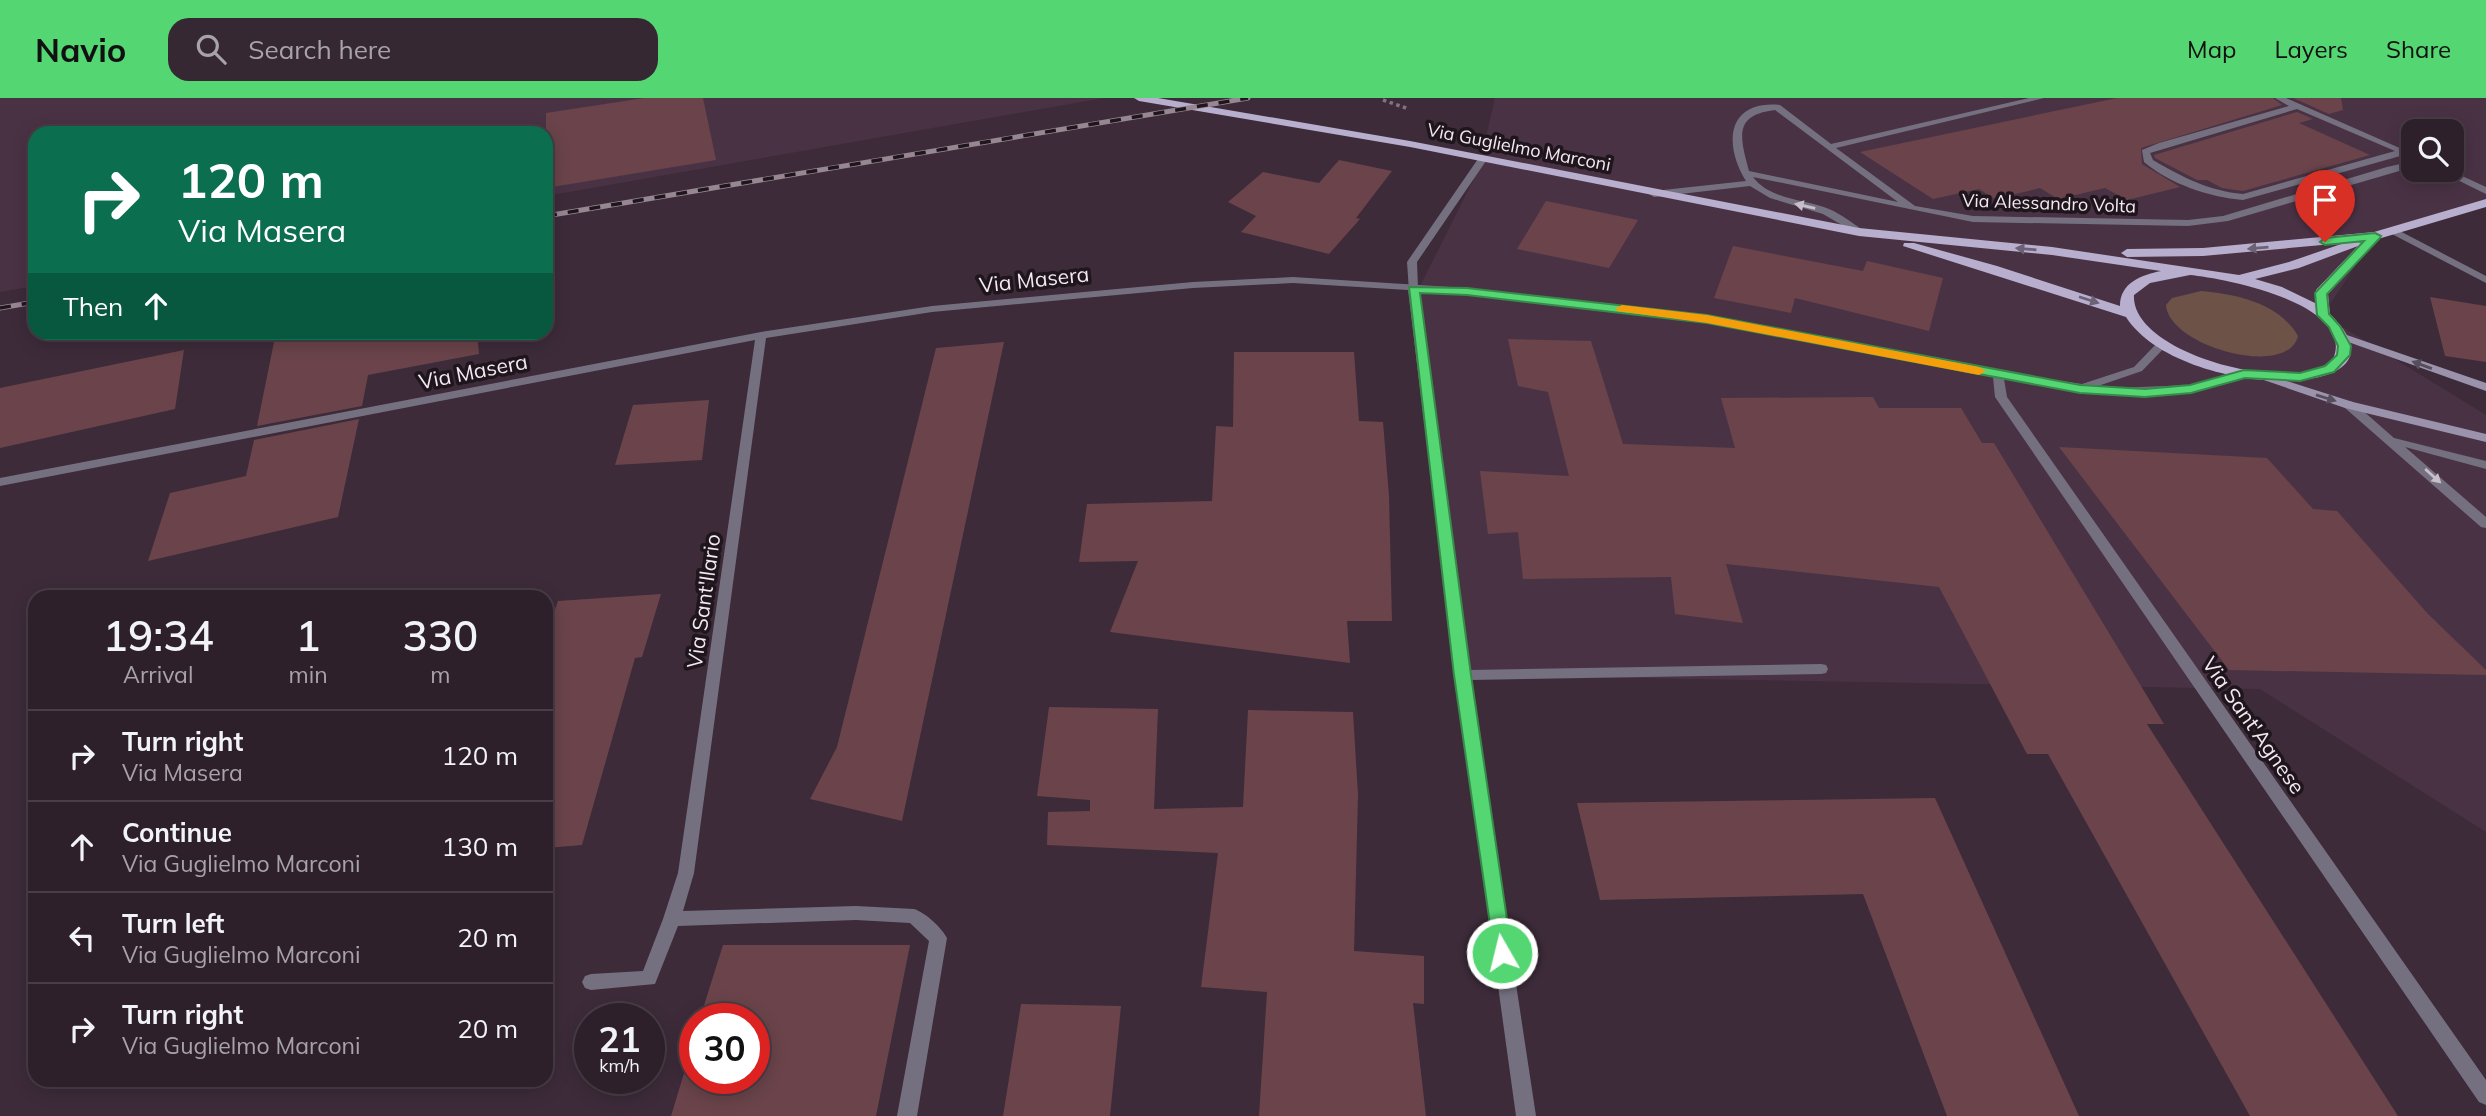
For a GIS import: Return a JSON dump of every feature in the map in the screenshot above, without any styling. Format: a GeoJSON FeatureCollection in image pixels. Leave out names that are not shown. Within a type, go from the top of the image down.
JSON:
{"type":"FeatureCollection","features":[{"type":"Feature","properties":{"kind":"main road","name":"Via Guglielmo Marconi"},"geometry":{"type":"LineString","coordinates":[[1139,98],[1483,158],[1653,194],[1859,232],[2052,251],[2242,278],[2295,298],[2323,315],[2341,336],[2343,355],[2329,369],[2300,377],[2262,376],[2200,362],[2163,344],[2149,334],[2131,314],[2126,305],[2127,296],[2137,282],[2159,273],[2190,271]]}},
{"type":"Feature","properties":{"kind":"main road","name":"Via Guglielmo Marconi"},"geometry":{"type":"LineString","coordinates":[[2242,278],[2294,265],[2375,236],[2486,203]]}},
{"type":"Feature","properties":{"kind":"main road","name":"Via Guglielmo Marconi"},"geometry":{"type":"LineString","coordinates":[[1859,232],[1993,269],[2131,314]]}},
{"type":"Feature","properties":{"kind":"main road","name":"Via Guglielmo Marconi"},"geometry":{"type":"LineString","coordinates":[[2052,251],[2203,252],[2375,236]]}},
{"type":"Feature","properties":{"kind":"main road"},"geometry":{"type":"LineString","coordinates":[[2323,315],[2321,293],[2375,236]]}},
{"type":"Feature","properties":{"kind":"main road"},"geometry":{"type":"LineString","coordinates":[[2341,336],[2486,387]]}},
{"type":"Feature","properties":{"kind":"main road"},"geometry":{"type":"LineString","coordinates":[[2262,376],[2349,405],[2486,438]]}},
{"type":"Feature","properties":{"kind":"street"},"geometry":{"type":"LineString","coordinates":[[1829,147],[2040,98]]}},
{"type":"Feature","properties":{"kind":"street"},"geometry":{"type":"LineString","coordinates":[[2279,98],[2401,151]]}},
{"type":"Feature","properties":{"kind":"street"},"geometry":{"type":"LineString","coordinates":[[2298,106],[2145,152],[2149,162],[2192,187],[2243,197],[2401,153]]}},
{"type":"Feature","properties":{"kind":"street","name":"Via Alessandro Volta"},"geometry":{"type":"LineString","coordinates":[[1748,178],[1738,148],[1738,124],[1745,115],[1777,107],[1912,208],[1973,219],[2188,223],[2224,219],[2401,167]]}},
{"type":"Feature","properties":{"kind":"street"},"geometry":{"type":"LineString","coordinates":[[1483,158],[1412,262],[1413,289],[1462,675],[1526,1116]]}},
{"type":"Feature","properties":{"kind":"street"},"geometry":{"type":"LineString","coordinates":[[1748,178],[1762,193],[1824,210],[1859,232]]}},
{"type":"Feature","properties":{"kind":"street"},"geometry":{"type":"LineString","coordinates":[[1653,194],[1748,178],[1912,208]]}},
{"type":"Feature","properties":{"kind":"street"},"geometry":{"type":"LineString","coordinates":[[2464,180],[2486,191]]}},
{"type":"Feature","properties":{"kind":"street"},"geometry":{"type":"LineString","coordinates":[[2394,231],[2486,280]]}},
{"type":"Feature","properties":{"kind":"street","name":"Via Masera"},"geometry":{"type":"LineString","coordinates":[[0,482],[761,335],[932,309],[1193,285],[1293,280],[1467,291],[1707,319],[2080,389],[2145,393],[2191,389],[2244,374]]}},
{"type":"Feature","properties":{"kind":"street","name":"Via Sant'Ilario"},"geometry":{"type":"LineString","coordinates":[[591,982],[649,978],[673,919],[686,873],[761,335]]}},
{"type":"Feature","properties":{"kind":"street","name":"Via Masera"},"geometry":{"type":"LineString","coordinates":[[2080,389],[2138,369],[2163,344]]}},
{"type":"Feature","properties":{"kind":"street","name":"Via Sant'Agnese"},"geometry":{"type":"LineString","coordinates":[[1998,375],[2001,397],[2486,1096]]}},
{"type":"Feature","properties":{"kind":"street"},"geometry":{"type":"LineString","coordinates":[[2349,405],[2393,440],[2486,524]]}},
{"type":"Feature","properties":{"kind":"street"},"geometry":{"type":"LineString","coordinates":[[2393,440],[2486,465]]}},
{"type":"Feature","properties":{"kind":"street"},"geometry":{"type":"LineString","coordinates":[[1462,675],[1821,669]]}},
{"type":"Feature","properties":{"kind":"street"},"geometry":{"type":"LineString","coordinates":[[673,919],[856,913],[914,916],[938,938],[907,1116]]}},
{"type":"Feature","properties":{"kind":"shaded area"},"geometry":{"type":"Polygon","coordinates":[[[0,98],[1104,98],[553,195],[553,126],[28,126],[28,287],[0,292],[0,98]]]}},
{"type":"Feature","properties":{"kind":"shaded area"},"geometry":{"type":"Polygon","coordinates":[[[1495,98],[2018,98],[2025,101],[2039,98],[2486,98],[2486,203],[2375,236],[2323,315],[2486,415],[2486,832],[2260,689],[1462,675],[1420,286],[1478,171],[1495,98]]]}},
{"type":"Feature","properties":{"kind":"shaded area"},"geometry":{"type":"Polygon","coordinates":[[[2201,291],[2256,302],[2280,315],[2298,336],[2290,349],[2274,355],[2253,356],[2206,345],[2186,334],[2172,320],[2166,305],[2172,298],[2201,291]]]}},
{"type":"Feature","properties":{"kind":"building"},"geometry":{"type":"Polygon","coordinates":[[[644,98],[703,98],[716,160],[553,187],[553,126],[546,126],[546,113],[644,98]]]}},
{"type":"Feature","properties":{"kind":"building"},"geometry":{"type":"Polygon","coordinates":[[[2117,98],[2273,98],[2282,105],[2141,148],[2142,164],[2180,187],[2127,200],[2105,188],[2058,199],[2040,188],[1995,199],[1979,189],[1933,199],[1860,152],[2117,98]]]}},
{"type":"Feature","properties":{"kind":"building"},"geometry":{"type":"Polygon","coordinates":[[[2293,98],[2341,98],[2343,110],[2329,114],[2293,98]]]}},
{"type":"Feature","properties":{"kind":"building"},"geometry":{"type":"Polygon","coordinates":[[[2297,112],[2313,119],[2299,123],[2370,155],[2243,191],[2222,188],[2207,180],[2197,180],[2154,155],[2297,112]]]}},
{"type":"Feature","properties":{"kind":"building"},"geometry":{"type":"Polygon","coordinates":[[[1339,160],[1392,171],[1356,218],[1360,219],[1329,254],[1241,232],[1256,216],[1228,202],[1263,172],[1319,183],[1339,160]]]}},
{"type":"Feature","properties":{"kind":"building"},"geometry":{"type":"Polygon","coordinates":[[[1546,201],[1638,220],[1609,268],[1517,249],[1546,201]]]}},
{"type":"Feature","properties":{"kind":"building"},"geometry":{"type":"Polygon","coordinates":[[[1733,246],[1863,271],[1867,261],[1943,278],[1929,331],[1795,298],[1791,313],[1714,298],[1733,246]]]}},
{"type":"Feature","properties":{"kind":"building"},"geometry":{"type":"Polygon","coordinates":[[[2430,297],[2486,306],[2486,362],[2445,356],[2430,297]]]}},
{"type":"Feature","properties":{"kind":"building"},"geometry":{"type":"Polygon","coordinates":[[[1508,339],[1591,341],[1623,444],[1735,448],[1721,398],[1873,397],[1879,408],[1961,408],[1982,443],[1994,443],[2164,724],[2147,724],[2398,1116],[2250,1116],[2048,754],[2027,754],[1939,587],[1726,564],[1743,623],[1675,614],[1671,577],[1523,579],[1518,532],[1488,534],[1480,471],[1569,476],[1548,392],[1518,386],[1508,339]]]}},
{"type":"Feature","properties":{"kind":"building"},"geometry":{"type":"Polygon","coordinates":[[[274,340],[478,340],[479,354],[368,375],[362,406],[257,426],[274,340]]]}},
{"type":"Feature","properties":{"kind":"building"},"geometry":{"type":"Polygon","coordinates":[[[1004,342],[902,821],[810,799],[837,747],[936,348],[1004,342]]]}},
{"type":"Feature","properties":{"kind":"building"},"geometry":{"type":"Polygon","coordinates":[[[184,350],[175,409],[0,448],[0,388],[184,350]]]}},
{"type":"Feature","properties":{"kind":"building"},"geometry":{"type":"Polygon","coordinates":[[[1234,352],[1354,352],[1359,421],[1383,422],[1389,496],[1392,621],[1347,621],[1350,663],[1110,632],[1138,561],[1079,562],[1087,504],[1212,501],[1216,426],[1233,427],[1234,352]]]}},
{"type":"Feature","properties":{"kind":"building"},"geometry":{"type":"Polygon","coordinates":[[[709,400],[702,460],[615,465],[633,405],[709,400]]]}},
{"type":"Feature","properties":{"kind":"building"},"geometry":{"type":"Polygon","coordinates":[[[359,419],[338,517],[148,561],[170,493],[246,476],[254,440],[359,419]]]}},
{"type":"Feature","properties":{"kind":"building"},"geometry":{"type":"Polygon","coordinates":[[[2059,447],[2267,458],[2313,509],[2337,511],[2428,614],[2486,670],[2486,675],[2229,670],[2059,447]]]}},
{"type":"Feature","properties":{"kind":"building"},"geometry":{"type":"Polygon","coordinates":[[[661,594],[642,657],[635,658],[582,845],[553,847],[553,615],[558,601],[661,594]]]}},
{"type":"Feature","properties":{"kind":"building"},"geometry":{"type":"Polygon","coordinates":[[[1049,707],[1158,709],[1154,809],[1243,807],[1248,710],[1353,712],[1358,795],[1354,951],[1424,956],[1424,1004],[1413,1003],[1426,1116],[1259,1116],[1267,992],[1201,987],[1218,853],[1047,845],[1048,812],[1090,811],[1090,800],[1037,796],[1049,707]]]}},
{"type":"Feature","properties":{"kind":"building"},"geometry":{"type":"Polygon","coordinates":[[[1935,798],[2079,1116],[1947,1116],[1863,894],[1600,900],[1577,803],[1935,798]]]}},
{"type":"Feature","properties":{"kind":"building"},"geometry":{"type":"Polygon","coordinates":[[[723,945],[910,945],[876,1116],[671,1116],[679,1090],[679,1094],[770,1094],[770,1003],[705,1003],[723,945]]]}},
{"type":"Feature","properties":{"kind":"building"},"geometry":{"type":"Polygon","coordinates":[[[1021,1004],[1121,1006],[1110,1116],[1003,1116],[1021,1004]]]}},
{"type":"Feature","properties":{"kind":"railway"},"geometry":{"type":"LineString","coordinates":[[553,215],[1248,98]]}},
{"type":"Feature","properties":{"kind":"railway"},"geometry":{"type":"LineString","coordinates":[[0,308],[28,303]]}},
{"type":"Feature","properties":{"kind":"slow traffic"},"geometry":{"type":"LineString","coordinates":[[1622,308],[1707,319],[1979,371]]}},
{"type":"Feature","properties":{"kind":"route"},"geometry":{"type":"LineString","coordinates":[[1502,953],[1462,675],[1413,289],[1467,291],[1707,319],[2080,389],[2145,393],[2191,389],[2244,374],[2300,377],[2316,374],[2338,363],[2344,346],[2341,336],[2323,315],[2321,293],[2375,236],[2325,242]]}}]}
